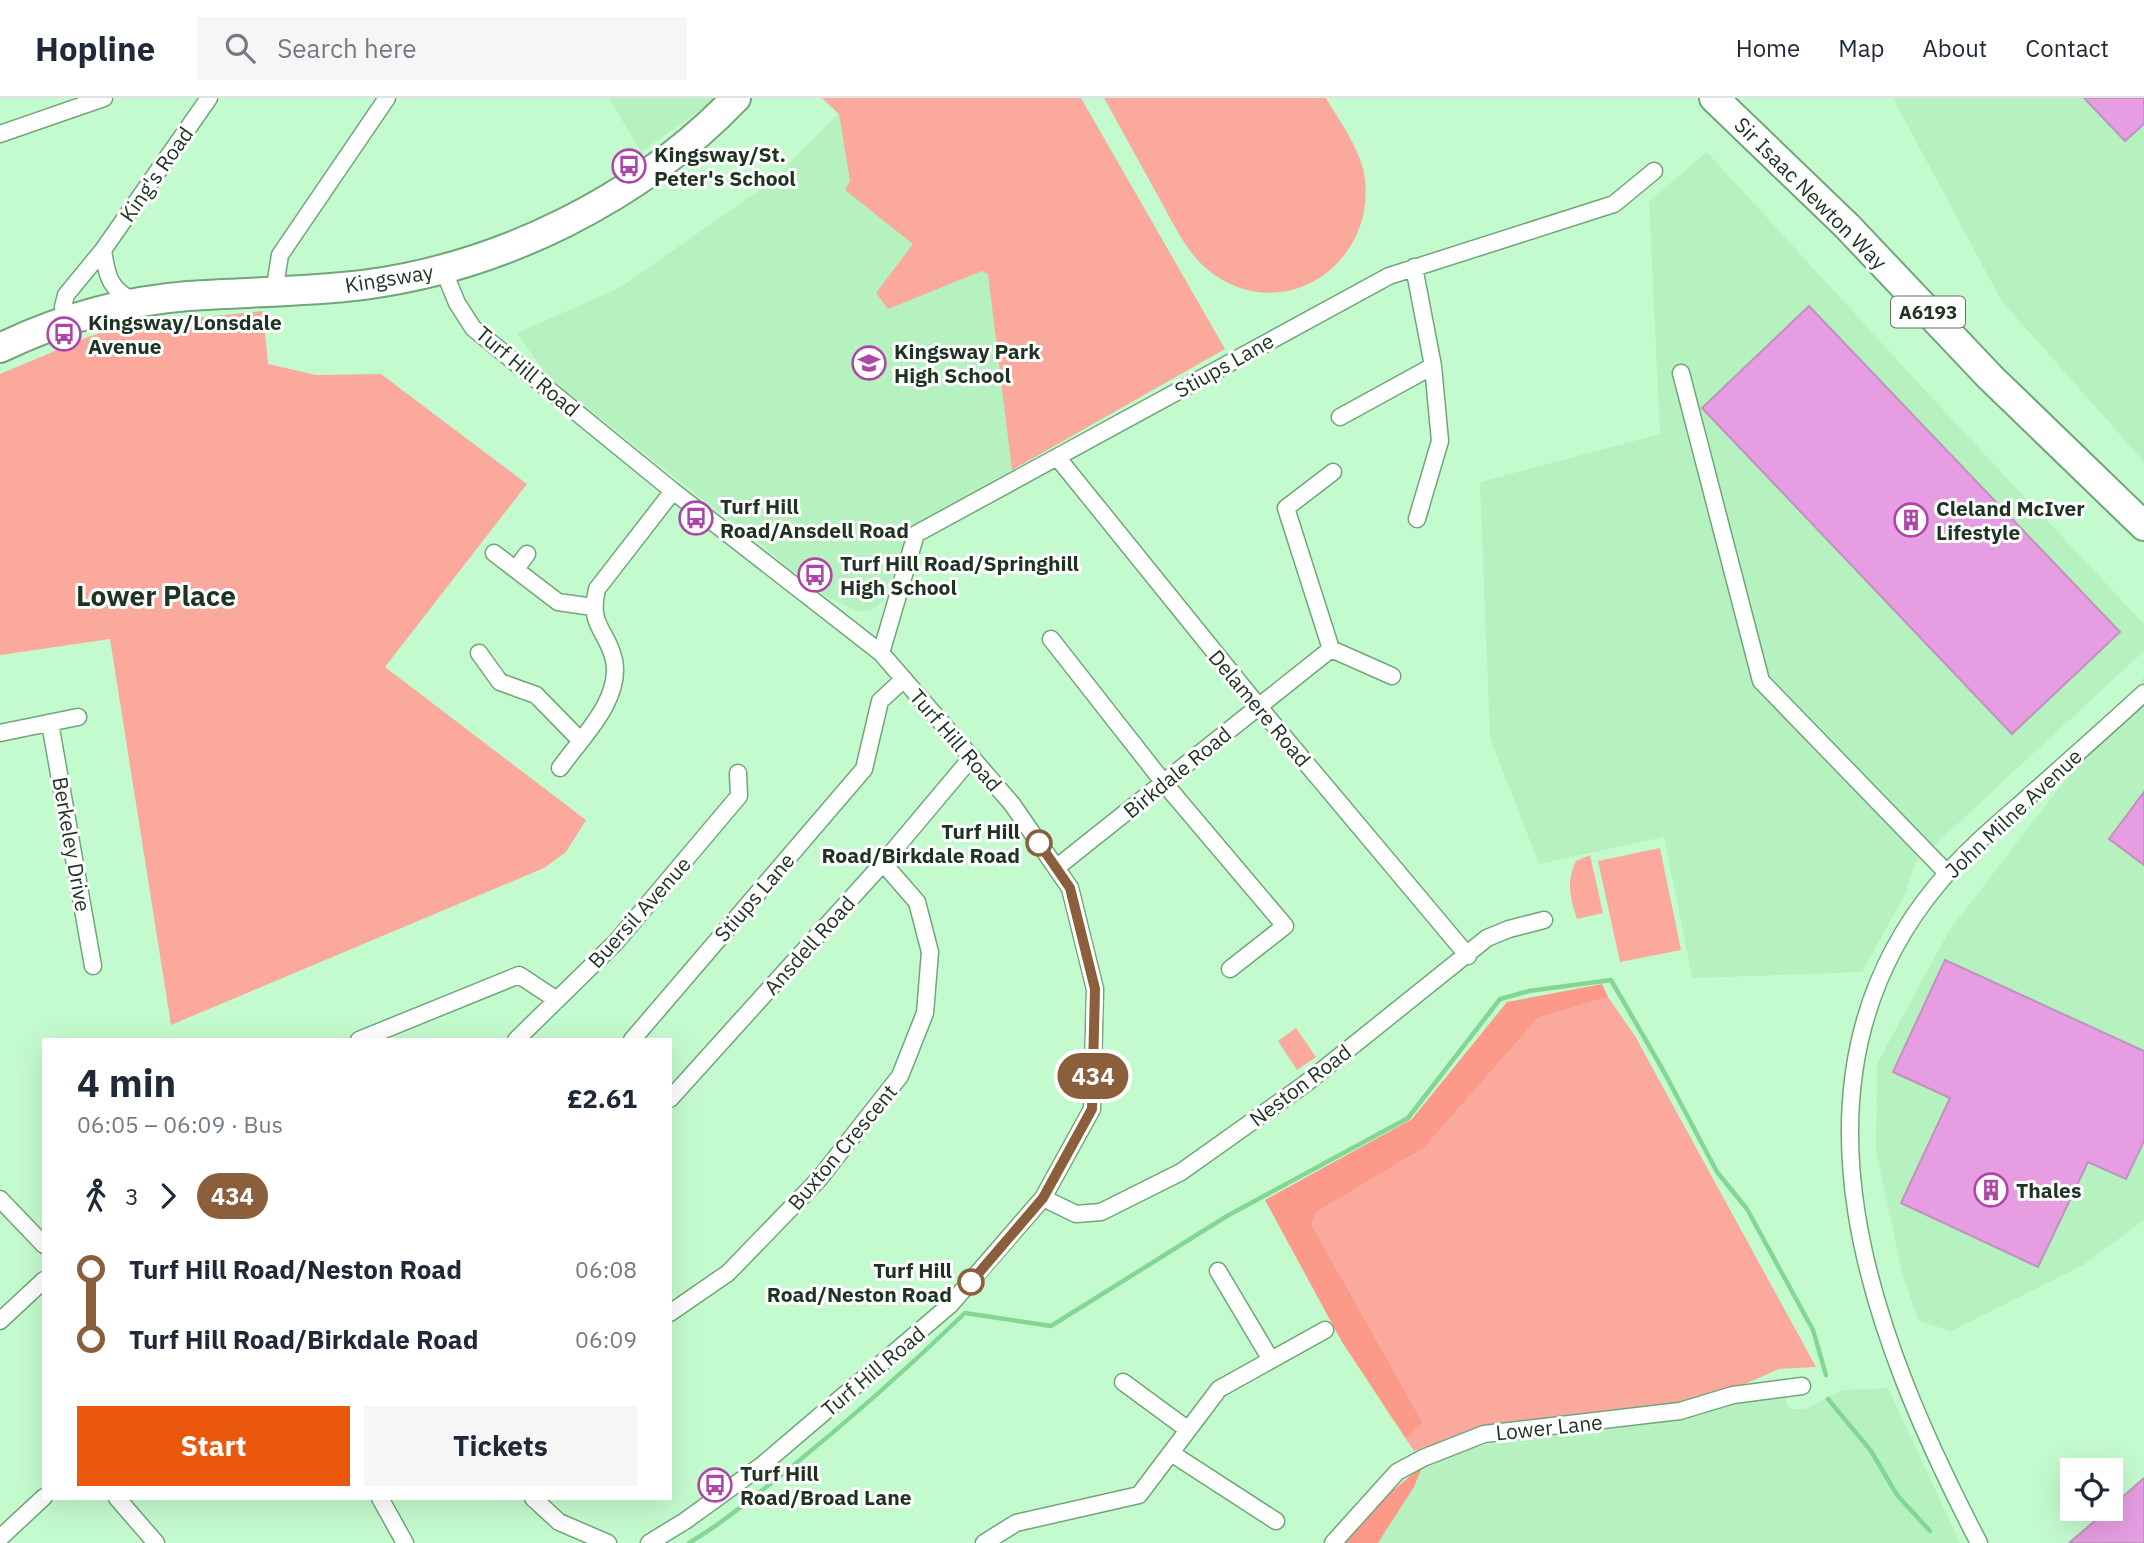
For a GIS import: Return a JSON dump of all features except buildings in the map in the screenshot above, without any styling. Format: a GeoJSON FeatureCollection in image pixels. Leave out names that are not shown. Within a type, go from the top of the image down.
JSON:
{"type":"FeatureCollection","features":[{"type":"Feature","properties":{"kind":"highway","name":"Kingsway"},"geometry":{"type":"LineString","coordinates":[[0,348],[65,321],[139,304],[185,296],[362,285],[443,270],[506,248],[573,219],[682,147],[736,98]]}},
{"type":"Feature","properties":{"kind":"highway","name":"Sir Isaac Newton Way"},"geometry":{"type":"LineString","coordinates":[[1719,111],[1847,226],[1990,377],[2144,526]]}},
{"type":"Feature","properties":{"kind":"street"},"geometry":{"type":"LineString","coordinates":[[0,134],[104,98]]}},
{"type":"Feature","properties":{"kind":"street","name":"King's Road"},"geometry":{"type":"LineString","coordinates":[[65,321],[63,307],[66,295],[103,250],[209,98]]}},
{"type":"Feature","properties":{"kind":"street"},"geometry":{"type":"LineString","coordinates":[[274,292],[280,255],[387,98]]}},
{"type":"Feature","properties":{"kind":"street","name":"Stiups Lane"},"geometry":{"type":"LineString","coordinates":[[881,653],[916,534],[1389,275],[1614,204],[1654,171]]}},
{"type":"Feature","properties":{"kind":"street"},"geometry":{"type":"LineString","coordinates":[[103,250],[107,277],[120,295],[139,304]]}},
{"type":"Feature","properties":{"kind":"street"},"geometry":{"type":"LineString","coordinates":[[1414,267],[1433,366],[1440,441],[1417,519]]}},
{"type":"Feature","properties":{"kind":"street","name":"Turf Hill Road"},"geometry":{"type":"LineString","coordinates":[[443,270],[457,303],[473,328],[673,491],[881,653],[1012,804],[1070,888],[1095,989],[1092,1109],[1043,1198],[948,1307],[761,1466],[685,1521],[649,1543]]}},
{"type":"Feature","properties":{"kind":"street"},"geometry":{"type":"LineString","coordinates":[[1340,417],[1433,366]]}},
{"type":"Feature","properties":{"kind":"street"},"geometry":{"type":"LineString","coordinates":[[1681,373],[1761,681],[1947,873]]}},
{"type":"Feature","properties":{"kind":"street","name":"Delamere Road"},"geometry":{"type":"LineString","coordinates":[[1057,457],[1259,707],[1468,956]]}},
{"type":"Feature","properties":{"kind":"street"},"geometry":{"type":"LineString","coordinates":[[1332,472],[1286,508],[1331,649],[1392,676]]}},
{"type":"Feature","properties":{"kind":"street"},"geometry":{"type":"LineString","coordinates":[[560,768],[611,696],[614,660],[596,620],[593,607],[597,589],[673,491]]}},
{"type":"Feature","properties":{"kind":"street"},"geometry":{"type":"LineString","coordinates":[[494,553],[558,602],[593,607]]}},
{"type":"Feature","properties":{"kind":"street"},"geometry":{"type":"LineString","coordinates":[[516,569],[527,554]]}},
{"type":"Feature","properties":{"kind":"street"},"geometry":{"type":"LineString","coordinates":[[1052,639],[1164,783],[1285,926],[1230,969]]}},
{"type":"Feature","properties":{"kind":"street","name":"Birkdale Road"},"geometry":{"type":"LineString","coordinates":[[1056,868],[1331,649]]}},
{"type":"Feature","properties":{"kind":"street"},"geometry":{"type":"LineString","coordinates":[[478,653],[500,682],[536,695],[580,740]]}},
{"type":"Feature","properties":{"kind":"street","name":"Stiups Lane"},"geometry":{"type":"LineString","coordinates":[[634,1038],[864,769],[880,701],[904,679]]}},
{"type":"Feature","properties":{"kind":"street","name":"John Milne Avenue"},"geometry":{"type":"LineString","coordinates":[[1979,1543],[1921,1427],[1886,1331],[1860,1232],[1848,1143],[1852,1076],[1867,1013],[1888,961],[1908,926],[1947,873],[2144,693]]}},
{"type":"Feature","properties":{"kind":"street"},"geometry":{"type":"LineString","coordinates":[[0,733],[78,718]]}},
{"type":"Feature","properties":{"kind":"street","name":"Berkeley Drive"},"geometry":{"type":"LineString","coordinates":[[50,723],[93,966]]}},
{"type":"Feature","properties":{"kind":"street","name":"Ansdell Road"},"geometry":{"type":"LineString","coordinates":[[672,1098],[883,863],[972,757]]}},
{"type":"Feature","properties":{"kind":"street","name":"Buersil Avenue"},"geometry":{"type":"LineString","coordinates":[[518,1038],[616,942],[739,796],[738,772]]}},
{"type":"Feature","properties":{"kind":"street","name":"Buxton Crescent"},"geometry":{"type":"LineString","coordinates":[[672,1312],[728,1273],[765,1235],[819,1179],[900,1076],[925,1013],[930,952],[917,902],[883,863]]}},
{"type":"Feature","properties":{"kind":"street","name":"Neston Road"},"geometry":{"type":"LineString","coordinates":[[1043,1198],[1076,1214],[1101,1212],[1181,1172],[1305,1084],[1468,956],[1487,938],[1544,920]]}},
{"type":"Feature","properties":{"kind":"street"},"geometry":{"type":"LineString","coordinates":[[364,1038],[519,975],[556,1000]]}},
{"type":"Feature","properties":{"kind":"street"},"geometry":{"type":"LineString","coordinates":[[0,1199],[42,1243]]}},
{"type":"Feature","properties":{"kind":"street"},"geometry":{"type":"LineString","coordinates":[[1218,1271],[1271,1360]]}},
{"type":"Feature","properties":{"kind":"street"},"geometry":{"type":"LineString","coordinates":[[0,1321],[42,1282]]}},
{"type":"Feature","properties":{"kind":"street"},"geometry":{"type":"LineString","coordinates":[[984,1543],[1016,1524],[1139,1495],[1219,1389],[1325,1330]]}},
{"type":"Feature","properties":{"kind":"street"},"geometry":{"type":"LineString","coordinates":[[1122,1382],[1187,1429]]}},
{"type":"Feature","properties":{"kind":"street","name":"Lower Lane"},"geometry":{"type":"LineString","coordinates":[[1333,1543],[1397,1472],[1423,1458],[1484,1434],[1680,1411],[1733,1395],[1796,1392]]}},
{"type":"Feature","properties":{"kind":"street"},"geometry":{"type":"LineString","coordinates":[[1171,1454],[1276,1521]]}},
{"type":"Feature","properties":{"kind":"street"},"geometry":{"type":"LineString","coordinates":[[0,1538],[42,1499]]}},
{"type":"Feature","properties":{"kind":"street"},"geometry":{"type":"LineString","coordinates":[[119,1500],[156,1543]]}},
{"type":"Feature","properties":{"kind":"street"},"geometry":{"type":"LineString","coordinates":[[381,1500],[405,1543]]}},
{"type":"Feature","properties":{"kind":"street"},"geometry":{"type":"LineString","coordinates":[[535,1500],[559,1522],[608,1543]]}},
{"type":"Feature","properties":{"kind":"shaded area"},"geometry":{"type":"Polygon","coordinates":[[[609,98],[717,98],[641,152],[609,98]]]}},
{"type":"Feature","properties":{"kind":"shaded area","name":"Kingsway Park High School"},"geometry":{"type":"Polygon","coordinates":[[[822,98],[1081,98],[1225,349],[909,528],[884,600],[874,609],[858,612],[824,595],[548,377],[517,333],[619,288],[771,182],[838,114],[822,98]]]}},
{"type":"Feature","properties":{"kind":"shaded area"},"geometry":{"type":"Polygon","coordinates":[[[822,98],[1081,98],[1225,349],[1012,470],[988,274],[982,271],[888,309],[876,293],[913,244],[845,190],[850,181],[839,114],[822,98]]]}},
{"type":"Feature","properties":{"kind":"shaded area"},"geometry":{"type":"Polygon","coordinates":[[[1104,98],[1326,98],[1350,137],[1363,168],[1364,211],[1355,238],[1339,262],[1317,279],[1292,290],[1264,293],[1236,286],[1208,270],[1186,245],[1104,98]]]}},
{"type":"Feature","properties":{"kind":"shaded area"},"geometry":{"type":"Polygon","coordinates":[[[1893,98],[2144,98],[2144,462],[2001,300],[1893,98]]]}},
{"type":"Feature","properties":{"kind":"shaded area"},"geometry":{"type":"Polygon","coordinates":[[[1707,152],[2144,624],[2144,651],[1915,863],[1905,895],[1862,972],[1692,978],[1664,837],[1539,864],[1490,738],[1480,482],[1660,434],[1649,201],[1707,152]]]}},
{"type":"Feature","properties":{"kind":"shaded area"},"geometry":{"type":"Polygon","coordinates":[[[263,311],[268,364],[316,375],[381,374],[527,484],[385,667],[586,820],[566,852],[544,868],[171,1025],[110,639],[0,655],[0,374],[88,337],[125,325],[263,311]]]}},
{"type":"Feature","properties":{"kind":"shaded area"},"geometry":{"type":"Polygon","coordinates":[[[2144,677],[2144,1220],[2083,1265],[1951,1331],[1919,1321],[1903,1277],[1876,1150],[1877,1064],[1949,931],[2144,677]]]}},
{"type":"Feature","properties":{"kind":"shaded area"},"geometry":{"type":"Polygon","coordinates":[[[1660,848],[1681,950],[1620,962],[1598,861],[1660,848]]]}},
{"type":"Feature","properties":{"kind":"shaded area"},"geometry":{"type":"Polygon","coordinates":[[[1590,855],[1603,913],[1577,919],[1571,897],[1571,876],[1576,861],[1590,855]]]}},
{"type":"Feature","properties":{"kind":"shaded area"},"geometry":{"type":"Polygon","coordinates":[[[1602,984],[1608,997],[1538,1018],[1424,1148],[1315,1213],[1312,1225],[1423,1423],[1406,1439],[1342,1342],[1265,1200],[1412,1119],[1507,1002],[1602,984]]]}},
{"type":"Feature","properties":{"kind":"shaded area"},"geometry":{"type":"Polygon","coordinates":[[[1608,997],[1635,1036],[1816,1367],[1779,1369],[1729,1391],[1689,1403],[1485,1426],[1414,1451],[1406,1439],[1423,1423],[1312,1225],[1315,1213],[1424,1148],[1538,1018],[1608,997]]]}},
{"type":"Feature","properties":{"kind":"shaded area"},"geometry":{"type":"Polygon","coordinates":[[[1296,1028],[1316,1057],[1297,1070],[1278,1041],[1296,1028]]]}},
{"type":"Feature","properties":{"kind":"shaded area"},"geometry":{"type":"Polygon","coordinates":[[[1888,1388],[1960,1543],[1378,1543],[1414,1487],[1423,1465],[1480,1446],[1673,1417],[1784,1393],[1789,1409],[1805,1409],[1842,1390],[1888,1388]]]}},
{"type":"Feature","properties":{"kind":"shaded area"},"geometry":{"type":"Polygon","coordinates":[[[1423,1465],[1414,1487],[1378,1543],[1342,1543],[1383,1499],[1423,1465]]]}},
{"type":"Feature","properties":{"kind":"waterway"},"geometry":{"type":"LineString","coordinates":[[689,1543],[726,1518],[854,1415],[965,1313],[1051,1326],[1227,1216],[1408,1118],[1500,999],[1529,991],[1611,980],[1717,1172],[1747,1209],[1813,1330],[1826,1375]]}},
{"type":"Feature","properties":{"kind":"waterway"},"geometry":{"type":"LineString","coordinates":[[1828,1399],[1871,1451],[1897,1495],[1930,1531]]}},
{"type":"Feature","properties":{"kind":"bus line","name":"434"},"geometry":{"type":"LineString","coordinates":[[971,1282],[1043,1198],[1092,1109],[1095,989],[1070,888],[1039,843]]}},
{"type":"Feature","properties":{"kind":"place","name":"Kingsway/St. Peter's School"},"geometry":{"type":"Point","coordinates":[629,166]}},
{"type":"Feature","properties":{"kind":"place","name":"Kingsway/Lonsdale Avenue"},"geometry":{"type":"Point","coordinates":[64,334]}},
{"type":"Feature","properties":{"kind":"place","name":"Kingsway Park High School"},"geometry":{"type":"Point","coordinates":[869,363]}},
{"type":"Feature","properties":{"kind":"place","name":"Turf Hill Road/Ansdell Road"},"geometry":{"type":"Point","coordinates":[696,518]}},
{"type":"Feature","properties":{"kind":"place","name":"Cleland McIver Lifestyle"},"geometry":{"type":"Point","coordinates":[1911,520]}},
{"type":"Feature","properties":{"kind":"place","name":"Turf Hill Road/Springhill High School"},"geometry":{"type":"Point","coordinates":[815,575]}},
{"type":"Feature","properties":{"kind":"place","name":"Turf Hill Road/Birkdale Road"},"geometry":{"type":"Point","coordinates":[1039,843]}},
{"type":"Feature","properties":{"kind":"place","name":"Thales"},"geometry":{"type":"Point","coordinates":[1991,1190]}},
{"type":"Feature","properties":{"kind":"place","name":"Turf Hill Road/Neston Road"},"geometry":{"type":"Point","coordinates":[971,1282]}},
{"type":"Feature","properties":{"kind":"place","name":"Turf Hill Road/Broad Lane"},"geometry":{"type":"Point","coordinates":[715,1485]}},
{"type":"Feature","properties":{"kind":"district","name":"Lower Place"},"geometry":{"type":"Point","coordinates":[156,595]}}]}
